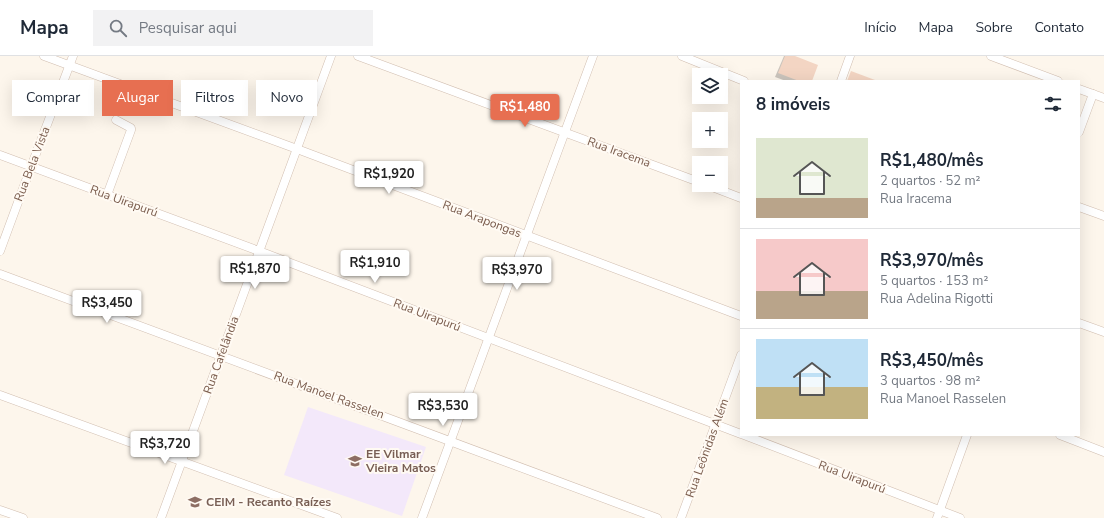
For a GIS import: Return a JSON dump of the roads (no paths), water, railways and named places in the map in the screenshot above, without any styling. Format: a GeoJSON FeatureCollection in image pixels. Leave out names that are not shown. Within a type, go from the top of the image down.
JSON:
{"type":"FeatureCollection","features":[{"type":"Feature","properties":{"kind":"street","name":"Rua Arapongas"},"geometry":{"type":"LineString","coordinates":[[44,56],[297,149],[740,316]]}},
{"type":"Feature","properties":{"kind":"street","name":"Rua Bela Vista"},"geometry":{"type":"LineString","coordinates":[[0,251],[73,56]]}},
{"type":"Feature","properties":{"kind":"street","name":"Rua Cafelândia"},"geometry":{"type":"LineString","coordinates":[[161,518],[331,56]]}},
{"type":"Feature","properties":{"kind":"street","name":"Rua Iracema"},"geometry":{"type":"LineString","coordinates":[[358,56],[692,179]]}},
{"type":"Feature","properties":{"kind":"street"},"geometry":{"type":"LineString","coordinates":[[422,518],[566,133],[593,56]]}},
{"type":"Feature","properties":{"kind":"street"},"geometry":{"type":"LineString","coordinates":[[682,56],[742,80]]}},
{"type":"Feature","properties":{"kind":"street"},"geometry":{"type":"LineString","coordinates":[[841,80],[850,56]]}},
{"type":"Feature","properties":{"kind":"street"},"geometry":{"type":"LineString","coordinates":[[991,56],[1055,80]]}},
{"type":"Feature","properties":{"kind":"street"},"geometry":{"type":"LineString","coordinates":[[1080,89],[1104,98]]}},
{"type":"Feature","properties":{"kind":"street"},"geometry":{"type":"LineString","coordinates":[[1080,129],[1093,94]]}},
{"type":"Feature","properties":{"kind":"street"},"geometry":{"type":"LineString","coordinates":[[107,195],[131,130],[131,128],[116,120]]}},
{"type":"Feature","properties":{"kind":"street","name":"Rua Uirapurú"},"geometry":{"type":"LineString","coordinates":[[0,155],[259,251],[740,434]]}},
{"type":"Feature","properties":{"kind":"street"},"geometry":{"type":"LineString","coordinates":[[725,192],[740,198]]}},
{"type":"Feature","properties":{"kind":"street"},"geometry":{"type":"LineString","coordinates":[[1080,207],[1104,216]]}},
{"type":"Feature","properties":{"kind":"street","name":"Rua Manoel Rasselen"},"geometry":{"type":"LineString","coordinates":[[0,274],[658,518]]}},
{"type":"Feature","properties":{"kind":"street"},"geometry":{"type":"LineString","coordinates":[[1080,323],[1104,332]]}},
{"type":"Feature","properties":{"kind":"street","name":"Rua Leônidas Além"},"geometry":{"type":"LineString","coordinates":[[681,518],[740,358]]}},
{"type":"Feature","properties":{"kind":"street"},"geometry":{"type":"LineString","coordinates":[[0,394],[337,518]]}},
{"type":"Feature","properties":{"kind":"street","name":"Rua Uirapurú"},"geometry":{"type":"LineString","coordinates":[[746,436],[938,514],[960,518]]}},
{"type":"Feature","properties":{"kind":"street"},"geometry":{"type":"LineString","coordinates":[[938,514],[966,436]]}},
{"type":"Feature","properties":{"kind":"street"},"geometry":{"type":"LineString","coordinates":[[1063,436],[1104,452]]}},
{"type":"Feature","properties":{"kind":"street"},"geometry":{"type":"LineString","coordinates":[[0,510],[23,518]]}},
{"type":"Feature","properties":{"kind":"place","name":"EE Vilmar Vieira Matos"},"geometry":{"type":"Point","coordinates":[355,461]}},
{"type":"Feature","properties":{"kind":"place","name":"CEIM - Recanto Raízes"},"geometry":{"type":"Point","coordinates":[195,502]}}]}
